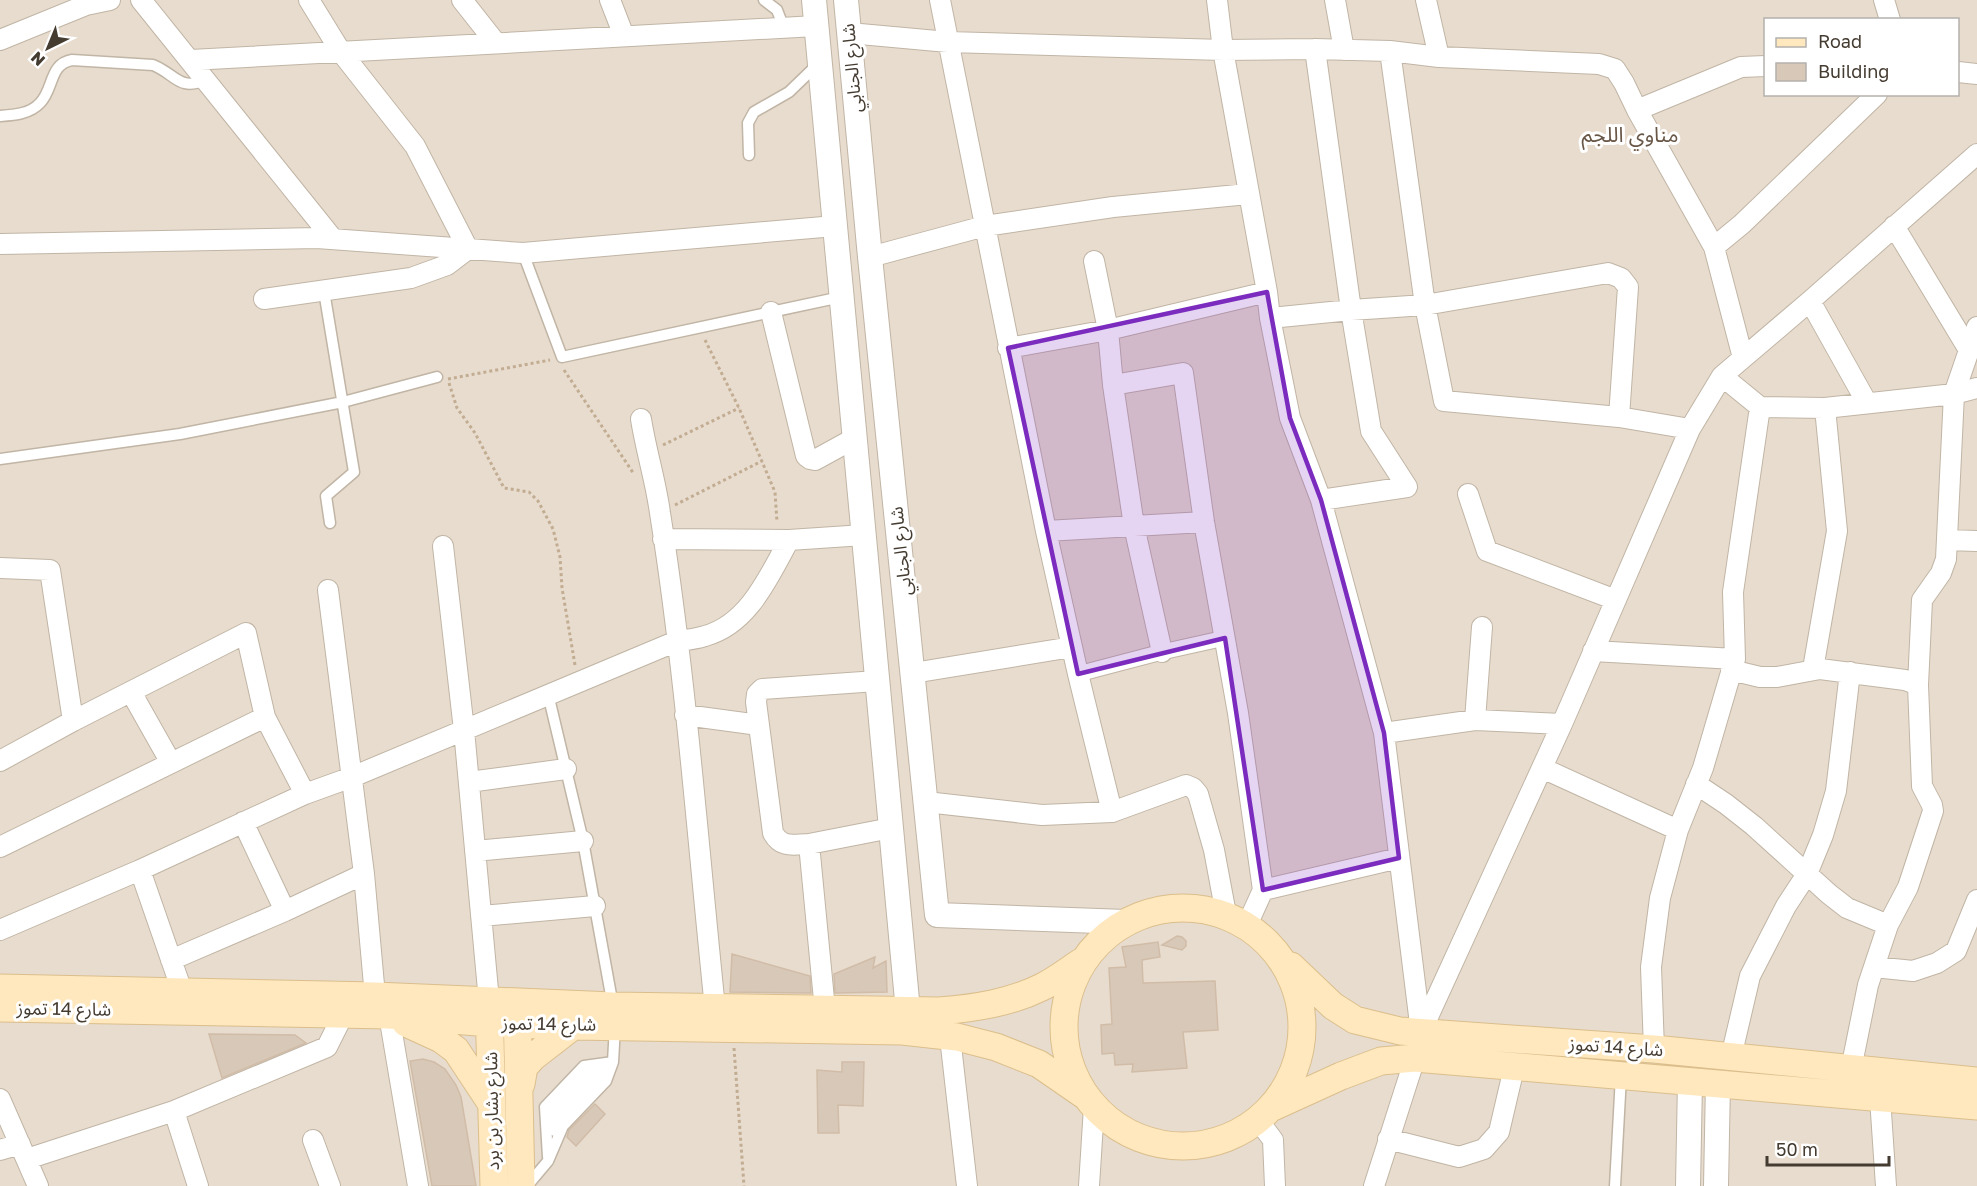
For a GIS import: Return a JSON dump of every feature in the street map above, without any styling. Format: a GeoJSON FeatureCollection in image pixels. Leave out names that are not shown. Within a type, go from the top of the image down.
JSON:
{"type":"FeatureCollection","features":[{"type":"Feature","properties":{"kind":"main road"},"geometry":{"type":"LineString","coordinates":[[1089,1101],[1071,1070],[1064,1043],[1064,1015],[1069,987],[1082,962],[1109,932],[1145,912],[1185,906],[1236,919]]}},
{"type":"Feature","properties":{"kind":"main road","name":"شارع 14 تموز"},"geometry":{"type":"LineString","coordinates":[[1236,919],[1264,939],[1333,1006],[1354,1020],[1380,1028],[1654,1049],[1977,1081]]}},
{"type":"Feature","properties":{"kind":"main road"},"geometry":{"type":"LineString","coordinates":[[1265,1114],[1288,1085],[1299,1059],[1303,1024],[1296,988],[1280,956]]}},
{"type":"Feature","properties":{"kind":"main road","name":"شارع 14 تموز"},"geometry":{"type":"LineString","coordinates":[[517,1013],[573,1026],[614,1016],[715,1008],[908,1011],[975,1008],[1006,1001],[1043,987],[1082,962]]}},
{"type":"Feature","properties":{"kind":"main road","name":"شارع 14 تموز"},"geometry":{"type":"LineString","coordinates":[[0,988],[182,991],[490,1012],[614,1016],[733,1028],[902,1031],[950,1037],[996,1047],[1039,1064],[1089,1101],[1117,1126],[1144,1140],[1174,1146],[1204,1145],[1232,1136],[1265,1114],[1341,1076],[1381,1061],[1415,1058],[1977,1106]]}},
{"type":"Feature","properties":{"kind":"main road","name":"شارع 14 تموز"},"geometry":{"type":"LineString","coordinates":[[0,1008],[343,1015],[382,1005]]}},
{"type":"Feature","properties":{"kind":"main road"},"geometry":{"type":"LineString","coordinates":[[382,1005],[456,1050],[492,1105]]}},
{"type":"Feature","properties":{"kind":"main road","name":"شارع بشار بن برد"},"geometry":{"type":"LineString","coordinates":[[490,1012],[494,1186]]}},
{"type":"Feature","properties":{"kind":"main road","name":"شارع بشار بن برد"},"geometry":{"type":"LineString","coordinates":[[517,1013],[521,1186]]}},
{"type":"Feature","properties":{"kind":"main road"},"geometry":{"type":"LineString","coordinates":[[519,1094],[524,1067],[541,1049],[573,1026]]}},
{"type":"Feature","properties":{"kind":"street"},"geometry":{"type":"LineString","coordinates":[[0,40],[86,3],[110,0]]}},
{"type":"Feature","properties":{"kind":"street"},"geometry":{"type":"LineString","coordinates":[[141,0],[333,239]]}},
{"type":"Feature","properties":{"kind":"street"},"geometry":{"type":"LineString","coordinates":[[309,0],[341,52],[415,146],[468,249]]}},
{"type":"Feature","properties":{"kind":"street"},"geometry":{"type":"LineString","coordinates":[[462,0],[496,44]]}},
{"type":"Feature","properties":{"kind":"street"},"geometry":{"type":"LineString","coordinates":[[610,0],[624,36]]}},
{"type":"Feature","properties":{"kind":"street","name":"شارع الجنابي"},"geometry":{"type":"LineString","coordinates":[[814,0],[908,1011]]}},
{"type":"Feature","properties":{"kind":"street","name":"شارع الجنابي"},"geometry":{"type":"LineString","coordinates":[[846,0],[870,257],[938,915],[1126,922]]}},
{"type":"Feature","properties":{"kind":"street"},"geometry":{"type":"LineString","coordinates":[[940,0],[1046,531],[1112,812]]}},
{"type":"Feature","properties":{"kind":"street"},"geometry":{"type":"LineString","coordinates":[[1217,0],[1223,50],[1248,194],[1290,418],[1321,500],[1384,733],[1421,1032]]}},
{"type":"Feature","properties":{"kind":"street"},"geometry":{"type":"LineString","coordinates":[[1335,0],[1344,50]]}},
{"type":"Feature","properties":{"kind":"street"},"geometry":{"type":"LineString","coordinates":[[1884,0],[1889,18]]}},
{"type":"Feature","properties":{"kind":"street"},"geometry":{"type":"LineString","coordinates":[[1430,1],[1439,57]]}},
{"type":"Feature","properties":{"kind":"street"},"geometry":{"type":"LineString","coordinates":[[191,60],[816,26]]}},
{"type":"Feature","properties":{"kind":"street"},"geometry":{"type":"LineString","coordinates":[[849,33],[948,42],[1223,50],[1390,51],[1439,57],[1599,64],[1615,69],[1714,247],[1743,358]]}},
{"type":"Feature","properties":{"kind":"street"},"geometry":{"type":"LineString","coordinates":[[1315,49],[1351,309],[1371,431],[1407,487],[1321,500]]}},
{"type":"Feature","properties":{"kind":"street"},"geometry":{"type":"LineString","coordinates":[[1390,51],[1425,305],[1444,401],[1619,417],[1690,429]]}},
{"type":"Feature","properties":{"kind":"street"},"geometry":{"type":"LineString","coordinates":[[1637,110],[1741,67],[1764,66]]}},
{"type":"Feature","properties":{"kind":"street"},"geometry":{"type":"LineString","coordinates":[[1959,72],[1977,74]]}},
{"type":"Feature","properties":{"kind":"street"},"geometry":{"type":"LineString","coordinates":[[1714,247],[1742,224],[1875,96]]}},
{"type":"Feature","properties":{"kind":"street"},"geometry":{"type":"LineString","coordinates":[[1421,1032],[1562,724],[1690,429],[1722,376],[1977,154]]}},
{"type":"Feature","properties":{"kind":"street"},"geometry":{"type":"LineString","coordinates":[[870,257],[985,226],[1113,207],[1248,194]]}},
{"type":"Feature","properties":{"kind":"street"},"geometry":{"type":"LineString","coordinates":[[0,244],[317,238],[523,253],[835,226]]}},
{"type":"Feature","properties":{"kind":"street"},"geometry":{"type":"LineString","coordinates":[[1894,226],[1969,350]]}},
{"type":"Feature","properties":{"kind":"street"},"geometry":{"type":"LineString","coordinates":[[264,299],[411,278],[447,265],[468,249]]}},
{"type":"Feature","properties":{"kind":"street"},"geometry":{"type":"LineString","coordinates":[[1094,261],[1108,330],[1113,385],[1134,526],[1162,652]]}},
{"type":"Feature","properties":{"kind":"street"},"geometry":{"type":"LineString","coordinates":[[1270,318],[1351,309],[1425,305],[1608,273],[1621,278],[1628,287],[1619,417]]}},
{"type":"Feature","properties":{"kind":"street"},"geometry":{"type":"LineString","coordinates":[[1008,348],[1108,330],[1267,292]]}},
{"type":"Feature","properties":{"kind":"street"},"geometry":{"type":"LineString","coordinates":[[1810,301],[1867,403]]}},
{"type":"Feature","properties":{"kind":"street"},"geometry":{"type":"LineString","coordinates":[[771,312],[806,456],[810,459],[820,458],[855,438]]}},
{"type":"Feature","properties":{"kind":"street"},"geometry":{"type":"LineString","coordinates":[[1851,1069],[1863,1004],[1874,967],[1888,925],[1908,886],[1933,811],[1922,786],[1918,685],[1922,600],[1941,573],[1946,559],[1954,394],[1977,327]]}},
{"type":"Feature","properties":{"kind":"street"},"geometry":{"type":"LineString","coordinates":[[1113,385],[1183,373],[1204,522],[1238,713],[1263,891]]}},
{"type":"Feature","properties":{"kind":"street"},"geometry":{"type":"LineString","coordinates":[[1722,376],[1760,407],[1825,408],[1954,394],[1977,388]]}},
{"type":"Feature","properties":{"kind":"street"},"geometry":{"type":"LineString","coordinates":[[1654,1049],[1651,967],[1660,898],[1678,830],[1696,784],[1733,664],[1733,592],[1760,407]]}},
{"type":"Feature","properties":{"kind":"street"},"geometry":{"type":"LineString","coordinates":[[1813,669],[1837,531],[1825,408]]}},
{"type":"Feature","properties":{"kind":"street"},"geometry":{"type":"LineString","coordinates":[[641,419],[660,513],[677,641],[715,1008]]}},
{"type":"Feature","properties":{"kind":"street"},"geometry":{"type":"LineString","coordinates":[[1468,495],[1487,551],[1616,600]]}},
{"type":"Feature","properties":{"kind":"street"},"geometry":{"type":"LineString","coordinates":[[1046,531],[1204,522]]}},
{"type":"Feature","properties":{"kind":"street"},"geometry":{"type":"LineString","coordinates":[[663,539],[784,540],[864,535]]}},
{"type":"Feature","properties":{"kind":"street"},"geometry":{"type":"LineString","coordinates":[[0,930],[140,870],[305,794],[352,777],[677,641],[707,636],[737,617],[752,603],[784,540]]}},
{"type":"Feature","properties":{"kind":"street"},"geometry":{"type":"LineString","coordinates":[[1947,540],[1977,541]]}},
{"type":"Feature","properties":{"kind":"street"},"geometry":{"type":"LineString","coordinates":[[443,546],[464,730],[490,1012]]}},
{"type":"Feature","properties":{"kind":"street"},"geometry":{"type":"LineString","coordinates":[[0,568],[50,570],[73,721]]}},
{"type":"Feature","properties":{"kind":"street"},"geometry":{"type":"LineString","coordinates":[[328,590],[363,874],[382,1005],[418,1186]]}},
{"type":"Feature","properties":{"kind":"street"},"geometry":{"type":"LineString","coordinates":[[1475,720],[1482,627]]}},
{"type":"Feature","properties":{"kind":"street"},"geometry":{"type":"LineString","coordinates":[[0,761],[246,633],[265,717],[305,794]]}},
{"type":"Feature","properties":{"kind":"street"},"geometry":{"type":"LineString","coordinates":[[1078,674],[1225,638]]}},
{"type":"Feature","properties":{"kind":"street"},"geometry":{"type":"LineString","coordinates":[[913,673],[1072,647]]}},
{"type":"Feature","properties":{"kind":"street"},"geometry":{"type":"LineString","coordinates":[[1593,651],[1733,664],[1760,677],[1777,677],[1813,669],[1905,680],[1918,685]]}},
{"type":"Feature","properties":{"kind":"street"},"geometry":{"type":"LineString","coordinates":[[1731,1057],[1750,976],[1785,906],[1807,874],[1823,835],[1836,791],[1851,672]]}},
{"type":"Feature","properties":{"kind":"street"},"geometry":{"type":"LineString","coordinates":[[877,681],[762,689],[757,694],[756,702],[773,833],[778,842],[809,844],[891,828]]}},
{"type":"Feature","properties":{"kind":"street"},"geometry":{"type":"LineString","coordinates":[[131,692],[171,763]]}},
{"type":"Feature","properties":{"kind":"street"},"geometry":{"type":"LineString","coordinates":[[685,715],[759,725]]}},
{"type":"Feature","properties":{"kind":"street"},"geometry":{"type":"LineString","coordinates":[[0,847],[265,717]]}},
{"type":"Feature","properties":{"kind":"street"},"geometry":{"type":"LineString","coordinates":[[1384,733],[1475,720],[1562,724]]}},
{"type":"Feature","properties":{"kind":"street"},"geometry":{"type":"LineString","coordinates":[[1542,768],[1678,830]]}},
{"type":"Feature","properties":{"kind":"street"},"geometry":{"type":"LineString","coordinates":[[469,782],[566,769]]}},
{"type":"Feature","properties":{"kind":"street"},"geometry":{"type":"LineString","coordinates":[[1696,784],[1726,804],[1847,908],[1888,925]]}},
{"type":"Feature","properties":{"kind":"street"},"geometry":{"type":"LineString","coordinates":[[926,802],[1042,816],[1112,812],[1186,785],[1198,794],[1236,919],[1263,891],[1399,858]]}},
{"type":"Feature","properties":{"kind":"street"},"geometry":{"type":"LineString","coordinates":[[243,822],[285,911]]}},
{"type":"Feature","properties":{"kind":"street"},"geometry":{"type":"LineString","coordinates":[[475,851],[583,841]]}},
{"type":"Feature","properties":{"kind":"street"},"geometry":{"type":"LineString","coordinates":[[809,844],[825,1010]]}},
{"type":"Feature","properties":{"kind":"street"},"geometry":{"type":"LineString","coordinates":[[140,870],[182,991]]}},
{"type":"Feature","properties":{"kind":"street"},"geometry":{"type":"LineString","coordinates":[[171,960],[285,911],[363,874]]}},
{"type":"Feature","properties":{"kind":"street"},"geometry":{"type":"LineString","coordinates":[[1874,967],[1913,971],[1937,963],[1956,951],[1977,900]]}},
{"type":"Feature","properties":{"kind":"street"},"geometry":{"type":"LineString","coordinates":[[481,916],[595,906]]}},
{"type":"Feature","properties":{"kind":"street"},"geometry":{"type":"LineString","coordinates":[[0,1150],[24,1151],[174,1111],[327,1047],[343,1015]]}},
{"type":"Feature","properties":{"kind":"street"},"geometry":{"type":"LineString","coordinates":[[950,1037],[967,1186]]}},
{"type":"Feature","properties":{"kind":"street"},"geometry":{"type":"LineString","coordinates":[[1374,1186],[1415,1058]]}},
{"type":"Feature","properties":{"kind":"street"},"geometry":{"type":"LineString","coordinates":[[1388,1139],[1458,1156],[1484,1149],[1499,1132],[1514,1068]]}},
{"type":"Feature","properties":{"kind":"street"},"geometry":{"type":"LineString","coordinates":[[1688,1186],[1690,1081]]}},
{"type":"Feature","properties":{"kind":"street"},"geometry":{"type":"LineString","coordinates":[[1716,1186],[1718,1083]]}},
{"type":"Feature","properties":{"kind":"street"},"geometry":{"type":"LineString","coordinates":[[1880,1098],[1886,1186]]}},
{"type":"Feature","properties":{"kind":"street"},"geometry":{"type":"LineString","coordinates":[[0,1099],[38,1186]]}},
{"type":"Feature","properties":{"kind":"street"},"geometry":{"type":"LineString","coordinates":[[1089,1101],[1089,1186]]}},
{"type":"Feature","properties":{"kind":"street"},"geometry":{"type":"LineString","coordinates":[[174,1111],[198,1186]]}},
{"type":"Feature","properties":{"kind":"street"},"geometry":{"type":"LineString","coordinates":[[1265,1114],[1273,1140],[1275,1186]]}},
{"type":"Feature","properties":{"kind":"street"},"geometry":{"type":"LineString","coordinates":[[313,1140],[330,1186]]}},
{"type":"Feature","properties":{"kind":"lane"},"geometry":{"type":"LineString","coordinates":[[764,0],[777,10],[784,28]]}},
{"type":"Feature","properties":{"kind":"lane"},"geometry":{"type":"LineString","coordinates":[[0,116],[16,115],[42,102],[57,68],[64,61],[110,61],[153,65],[165,69],[185,85],[195,85],[206,80]]}},
{"type":"Feature","properties":{"kind":"lane"},"geometry":{"type":"LineString","coordinates":[[749,156],[748,123],[754,112],[789,92],[819,63]]}},
{"type":"Feature","properties":{"kind":"lane"},"geometry":{"type":"LineString","coordinates":[[523,253],[561,357],[841,297]]}},
{"type":"Feature","properties":{"kind":"lane"},"geometry":{"type":"LineString","coordinates":[[324,291],[354,472],[326,496],[330,523]]}},
{"type":"Feature","properties":{"kind":"lane"},"geometry":{"type":"LineString","coordinates":[[0,459],[180,434],[343,402],[437,377]]}},
{"type":"Feature","properties":{"kind":"lane"},"geometry":{"type":"LineString","coordinates":[[527,1186],[548,1161],[563,1126],[606,1081],[613,1062],[614,1016],[595,906],[583,841],[548,694]]}},
{"type":"Feature","properties":{"kind":"lane"},"geometry":{"type":"LineString","coordinates":[[548,1161],[552,1113],[591,1071],[613,1062]]}},
{"type":"Feature","properties":{"kind":"lane"},"geometry":{"type":"LineString","coordinates":[[1614,1186],[1621,1076]]}},
{"type":"Feature","properties":{"kind":"path"},"geometry":{"type":"LineString","coordinates":[[699,328],[739,408],[775,492],[784,540]]}},
{"type":"Feature","properties":{"kind":"path"},"geometry":{"type":"LineString","coordinates":[[579,681],[562,588],[560,557],[553,529],[538,501],[529,492],[504,488],[475,434],[457,408],[447,379],[561,357],[564,373],[635,476]]}},
{"type":"Feature","properties":{"kind":"path"},"geometry":{"type":"LineString","coordinates":[[647,453],[739,408]]}},
{"type":"Feature","properties":{"kind":"path"},"geometry":{"type":"LineString","coordinates":[[660,513],[762,461]]}},
{"type":"Feature","properties":{"kind":"path"},"geometry":{"type":"LineString","coordinates":[[733,1028],[744,1186]]}},
{"type":"Feature","properties":{"kind":"highlighted area"},"geometry":{"type":"Polygon","coordinates":[[[1267,292],[1290,418],[1321,500],[1384,733],[1399,858],[1263,890],[1225,638],[1078,674],[1008,348],[1267,292]]]}},
{"type":"Feature","properties":{"kind":"shaded area"},"geometry":{"type":"Polygon","coordinates":[[[0,0],[1977,0],[1977,1186],[0,1186],[0,0]]]}},
{"type":"Feature","properties":{"kind":"building"},"geometry":{"type":"Polygon","coordinates":[[[1177,936],[1186,941],[1186,946],[1182,950],[1162,945],[1177,936]]]}},
{"type":"Feature","properties":{"kind":"building"},"geometry":{"type":"Polygon","coordinates":[[[1158,942],[1160,957],[1142,960],[1143,983],[1215,981],[1218,1030],[1183,1032],[1187,1068],[1132,1072],[1133,1064],[1115,1065],[1114,1053],[1102,1054],[1101,1025],[1112,1024],[1109,968],[1126,967],[1122,947],[1158,942]]]}},
{"type":"Feature","properties":{"kind":"building"},"geometry":{"type":"Polygon","coordinates":[[[732,954],[810,976],[811,993],[730,992],[732,954]]]}},
{"type":"Feature","properties":{"kind":"building"},"geometry":{"type":"Polygon","coordinates":[[[875,957],[873,968],[886,961],[887,992],[835,993],[834,974],[875,957]]]}},
{"type":"Feature","properties":{"kind":"building"},"geometry":{"type":"Polygon","coordinates":[[[209,1034],[295,1035],[306,1043],[222,1078],[209,1034]]]}},
{"type":"Feature","properties":{"kind":"building"},"geometry":{"type":"Polygon","coordinates":[[[423,1059],[434,1062],[445,1069],[456,1085],[461,1097],[476,1186],[432,1186],[410,1061],[423,1059]]]}},
{"type":"Feature","properties":{"kind":"building"},"geometry":{"type":"Polygon","coordinates":[[[842,1062],[864,1062],[863,1106],[838,1105],[839,1133],[818,1133],[817,1070],[842,1072],[842,1062]]]}},
{"type":"Feature","properties":{"kind":"building"},"geometry":{"type":"Polygon","coordinates":[[[595,1104],[605,1114],[576,1146],[567,1137],[569,1130],[595,1104]]]}},
{"type":"Feature","properties":{"kind":"district","name":"مناوي اللجم"},"geometry":{"type":"Point","coordinates":[1630,135]}}]}
